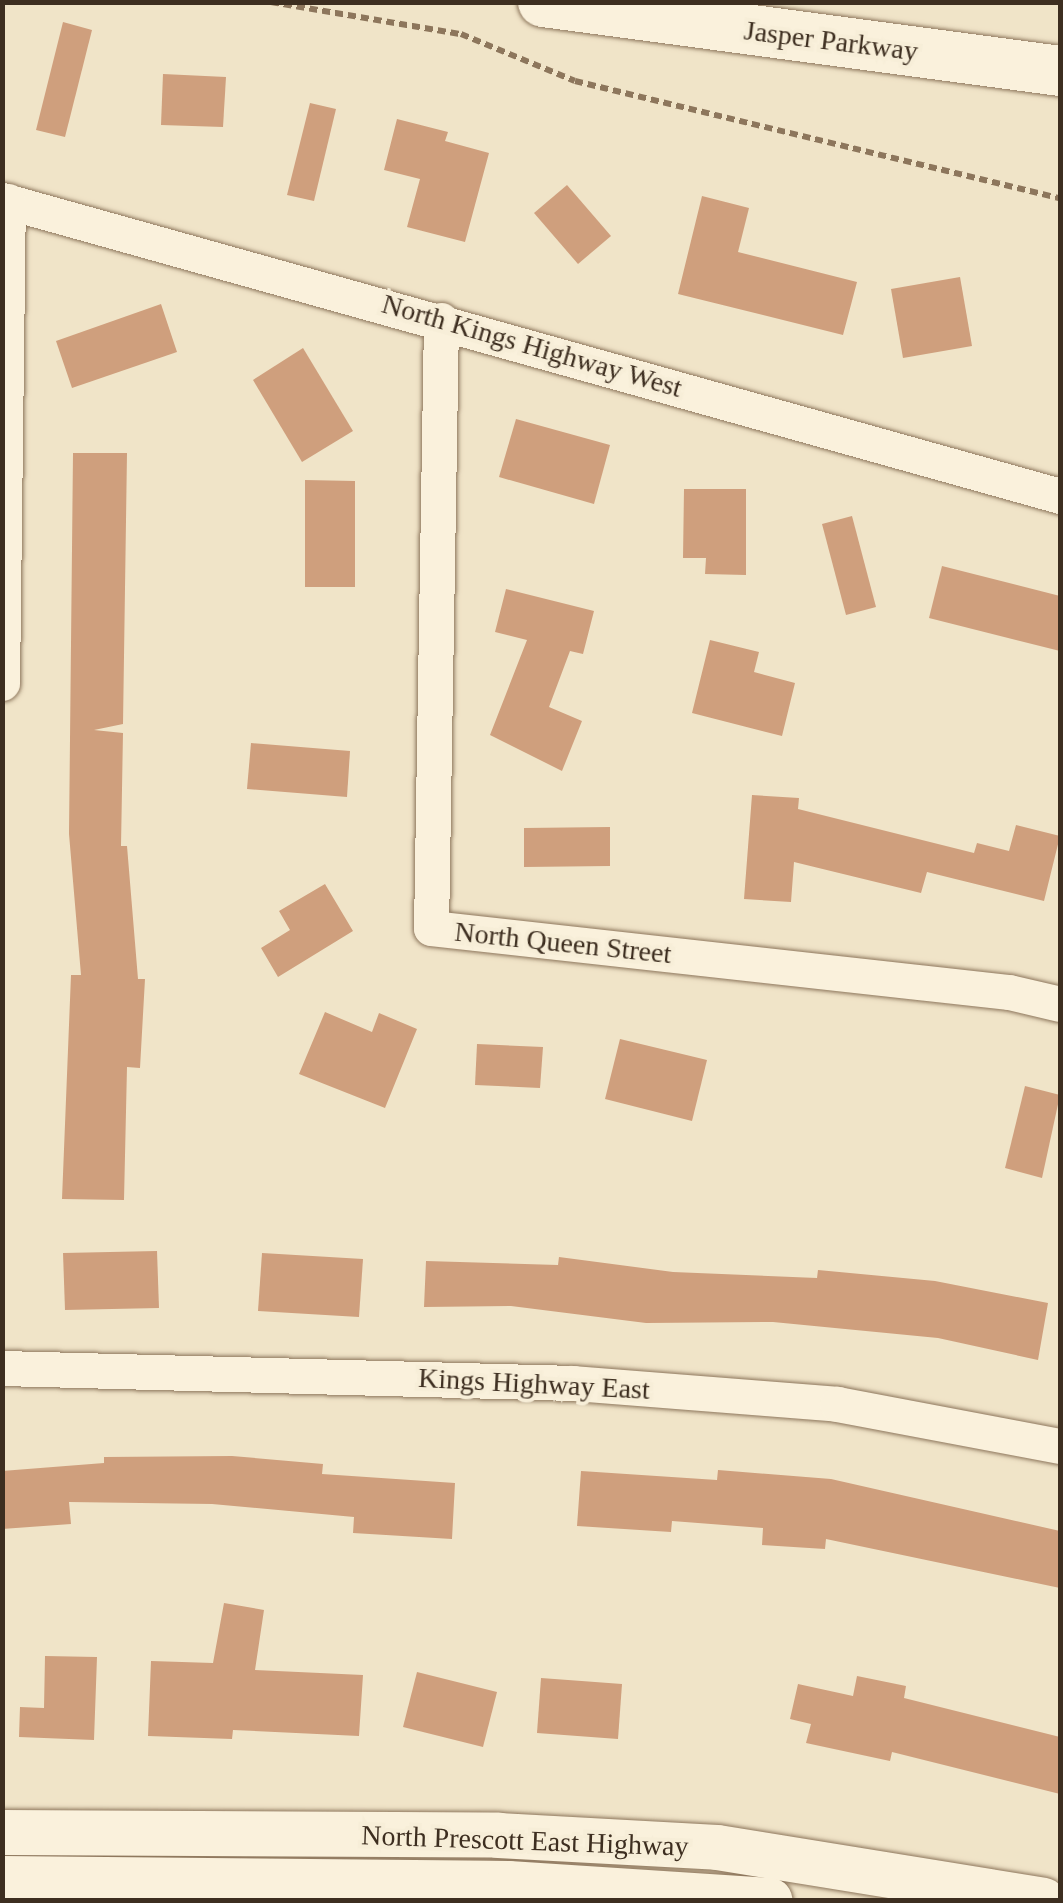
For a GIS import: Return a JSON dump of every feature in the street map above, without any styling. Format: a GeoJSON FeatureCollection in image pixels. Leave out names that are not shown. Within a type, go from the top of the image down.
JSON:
{"type":"FeatureCollection","features":[{"type":"Feature","properties":{"kind":"main road","name":"Jasper Parkway"},"geometry":{"type":"LineString","coordinates":[[543,2],[1060,71]]}},
{"type":"Feature","properties":{"kind":"street","name":"North Kings Highway West"},"geometry":{"type":"LineString","coordinates":[[5,200],[1060,496]]}},
{"type":"Feature","properties":{"kind":"street"},"geometry":{"type":"LineString","coordinates":[[2,683],[5,200]]}},
{"type":"Feature","properties":{"kind":"street","name":"North Queen Street"},"geometry":{"type":"LineString","coordinates":[[441,320],[431,928],[1010,992],[1060,1004]]}},
{"type":"Feature","properties":{"kind":"street","name":"Kings Highway East"},"geometry":{"type":"LineString","coordinates":[[2,1368],[573,1383],[837,1404],[1060,1446]]}},
{"type":"Feature","properties":{"kind":"street","name":"North Prescott East Highway"},"geometry":{"type":"LineString","coordinates":[[2,1832],[444,1835],[716,1848],[1043,1900]]}},
{"type":"Feature","properties":{"kind":"street"},"geometry":{"type":"LineString","coordinates":[[444,1835],[444,1883]]}},
{"type":"Feature","properties":{"kind":"street","name":"North Prescott East Highway"},"geometry":{"type":"LineString","coordinates":[[2,1878],[444,1883],[769,1900]]}},
{"type":"Feature","properties":{"kind":"path"},"geometry":{"type":"LineString","coordinates":[[271,2],[462,34],[575,81],[1060,198]]}},
{"type":"Feature","properties":{"kind":"building"},"geometry":{"type":"Polygon","coordinates":[[[63,22],[92,30],[65,137],[36,130],[63,22]]]}},
{"type":"Feature","properties":{"kind":"building"},"geometry":{"type":"Polygon","coordinates":[[[163,74],[226,77],[223,127],[161,125],[163,74]]]}},
{"type":"Feature","properties":{"kind":"building"},"geometry":{"type":"Polygon","coordinates":[[[310,103],[336,109],[314,201],[287,195],[310,103]]]}},
{"type":"Feature","properties":{"kind":"building"},"geometry":{"type":"Polygon","coordinates":[[[397,119],[448,132],[445,141],[489,153],[465,242],[407,227],[420,179],[384,170],[397,119]]]}},
{"type":"Feature","properties":{"kind":"building"},"geometry":{"type":"Polygon","coordinates":[[[567,185],[611,236],[578,264],[534,213],[567,185]]]}},
{"type":"Feature","properties":{"kind":"building"},"geometry":{"type":"Polygon","coordinates":[[[702,196],[749,208],[738,252],[857,282],[843,335],[678,294],[702,196]]]}},
{"type":"Feature","properties":{"kind":"building"},"geometry":{"type":"Polygon","coordinates":[[[960,277],[972,346],[903,358],[891,289],[960,277]]]}},
{"type":"Feature","properties":{"kind":"building"},"geometry":{"type":"Polygon","coordinates":[[[161,304],[177,352],[72,388],[56,341],[161,304]]]}},
{"type":"Feature","properties":{"kind":"building"},"geometry":{"type":"Polygon","coordinates":[[[303,348],[353,431],[302,462],[253,380],[303,348]]]}},
{"type":"Feature","properties":{"kind":"building"},"geometry":{"type":"Polygon","coordinates":[[[516,419],[610,445],[594,504],[499,477],[516,419]]]}},
{"type":"Feature","properties":{"kind":"building"},"geometry":{"type":"Polygon","coordinates":[[[73,453],[127,453],[123,724],[94,730],[123,733],[121,846],[127,846],[138,979],[145,979],[140,1068],[127,1067],[124,1200],[62,1199],[71,975],[81,975],[69,834],[73,453]]]}},
{"type":"Feature","properties":{"kind":"building"},"geometry":{"type":"Polygon","coordinates":[[[305,480],[355,481],[355,587],[305,587],[305,480]]]}},
{"type":"Feature","properties":{"kind":"building"},"geometry":{"type":"Polygon","coordinates":[[[684,489],[746,489],[746,575],[705,574],[706,558],[683,558],[684,489]]]}},
{"type":"Feature","properties":{"kind":"building"},"geometry":{"type":"Polygon","coordinates":[[[852,516],[876,607],[846,615],[822,524],[852,516]]]}},
{"type":"Feature","properties":{"kind":"building"},"geometry":{"type":"Polygon","coordinates":[[[942,566],[1060,596],[1060,651],[929,618],[942,566]]]}},
{"type":"Feature","properties":{"kind":"building"},"geometry":{"type":"Polygon","coordinates":[[[506,589],[594,611],[583,654],[570,651],[549,707],[582,721],[562,771],[490,735],[527,640],[495,632],[506,589]]]}},
{"type":"Feature","properties":{"kind":"building"},"geometry":{"type":"Polygon","coordinates":[[[710,640],[759,652],[754,672],[795,683],[782,736],[692,713],[710,640]]]}},
{"type":"Feature","properties":{"kind":"building"},"geometry":{"type":"Polygon","coordinates":[[[251,743],[350,751],[347,797],[247,789],[251,743]]]}},
{"type":"Feature","properties":{"kind":"building"},"geometry":{"type":"Polygon","coordinates":[[[752,795],[799,798],[798,809],[974,853],[977,843],[1009,851],[1016,825],[1060,836],[1044,901],[927,872],[921,893],[794,862],[791,902],[744,899],[752,795]]]}},
{"type":"Feature","properties":{"kind":"building"},"geometry":{"type":"Polygon","coordinates":[[[610,827],[610,866],[524,867],[524,828],[610,827]]]}},
{"type":"Feature","properties":{"kind":"building"},"geometry":{"type":"Polygon","coordinates":[[[325,884],[353,931],[278,977],[261,948],[290,930],[279,911],[325,884]]]}},
{"type":"Feature","properties":{"kind":"building"},"geometry":{"type":"Polygon","coordinates":[[[325,1012],[372,1032],[379,1013],[417,1029],[385,1108],[299,1074],[325,1012]]]}},
{"type":"Feature","properties":{"kind":"building"},"geometry":{"type":"Polygon","coordinates":[[[620,1039],[707,1060],[692,1121],[605,1099],[620,1039]]]}},
{"type":"Feature","properties":{"kind":"building"},"geometry":{"type":"Polygon","coordinates":[[[477,1044],[543,1047],[540,1088],[475,1085],[477,1044]]]}},
{"type":"Feature","properties":{"kind":"building"},"geometry":{"type":"Polygon","coordinates":[[[1025,1086],[1060,1095],[1042,1178],[1005,1168],[1025,1086]]]}},
{"type":"Feature","properties":{"kind":"building"},"geometry":{"type":"Polygon","coordinates":[[[157,1251],[159,1308],[65,1310],[63,1253],[157,1251]]]}},
{"type":"Feature","properties":{"kind":"building"},"geometry":{"type":"Polygon","coordinates":[[[262,1253],[363,1259],[359,1317],[258,1311],[262,1253]]]}},
{"type":"Feature","properties":{"kind":"building"},"geometry":{"type":"Polygon","coordinates":[[[559,1257],[673,1272],[817,1278],[818,1270],[935,1281],[1048,1303],[1038,1360],[938,1338],[773,1322],[646,1323],[511,1306],[424,1307],[426,1261],[558,1265],[559,1257]]]}},
{"type":"Feature","properties":{"kind":"building"},"geometry":{"type":"Polygon","coordinates":[[[232,1456],[323,1464],[322,1474],[455,1483],[452,1539],[353,1533],[354,1517],[212,1504],[69,1502],[71,1524],[2,1529],[2,1471],[104,1463],[104,1457],[232,1456]]]}},
{"type":"Feature","properties":{"kind":"building"},"geometry":{"type":"Polygon","coordinates":[[[718,1470],[831,1479],[1060,1531],[1060,1588],[826,1539],[825,1549],[762,1545],[763,1528],[672,1521],[671,1532],[577,1526],[581,1471],[717,1480],[718,1470]]]}},
{"type":"Feature","properties":{"kind":"building"},"geometry":{"type":"Polygon","coordinates":[[[224,1603],[264,1610],[255,1670],[363,1675],[359,1736],[233,1730],[232,1739],[148,1736],[151,1661],[213,1663],[224,1603]]]}},
{"type":"Feature","properties":{"kind":"building"},"geometry":{"type":"Polygon","coordinates":[[[45,1656],[97,1657],[94,1740],[19,1737],[20,1707],[44,1708],[45,1656]]]}},
{"type":"Feature","properties":{"kind":"building"},"geometry":{"type":"Polygon","coordinates":[[[417,1672],[497,1692],[483,1747],[403,1727],[417,1672]]]}},
{"type":"Feature","properties":{"kind":"building"},"geometry":{"type":"Polygon","coordinates":[[[857,1676],[906,1686],[904,1698],[1060,1737],[1060,1794],[892,1752],[890,1761],[806,1743],[811,1724],[790,1719],[798,1684],[853,1696],[857,1676]]]}},
{"type":"Feature","properties":{"kind":"building"},"geometry":{"type":"Polygon","coordinates":[[[541,1678],[622,1684],[618,1739],[537,1733],[541,1678]]]}}]}
